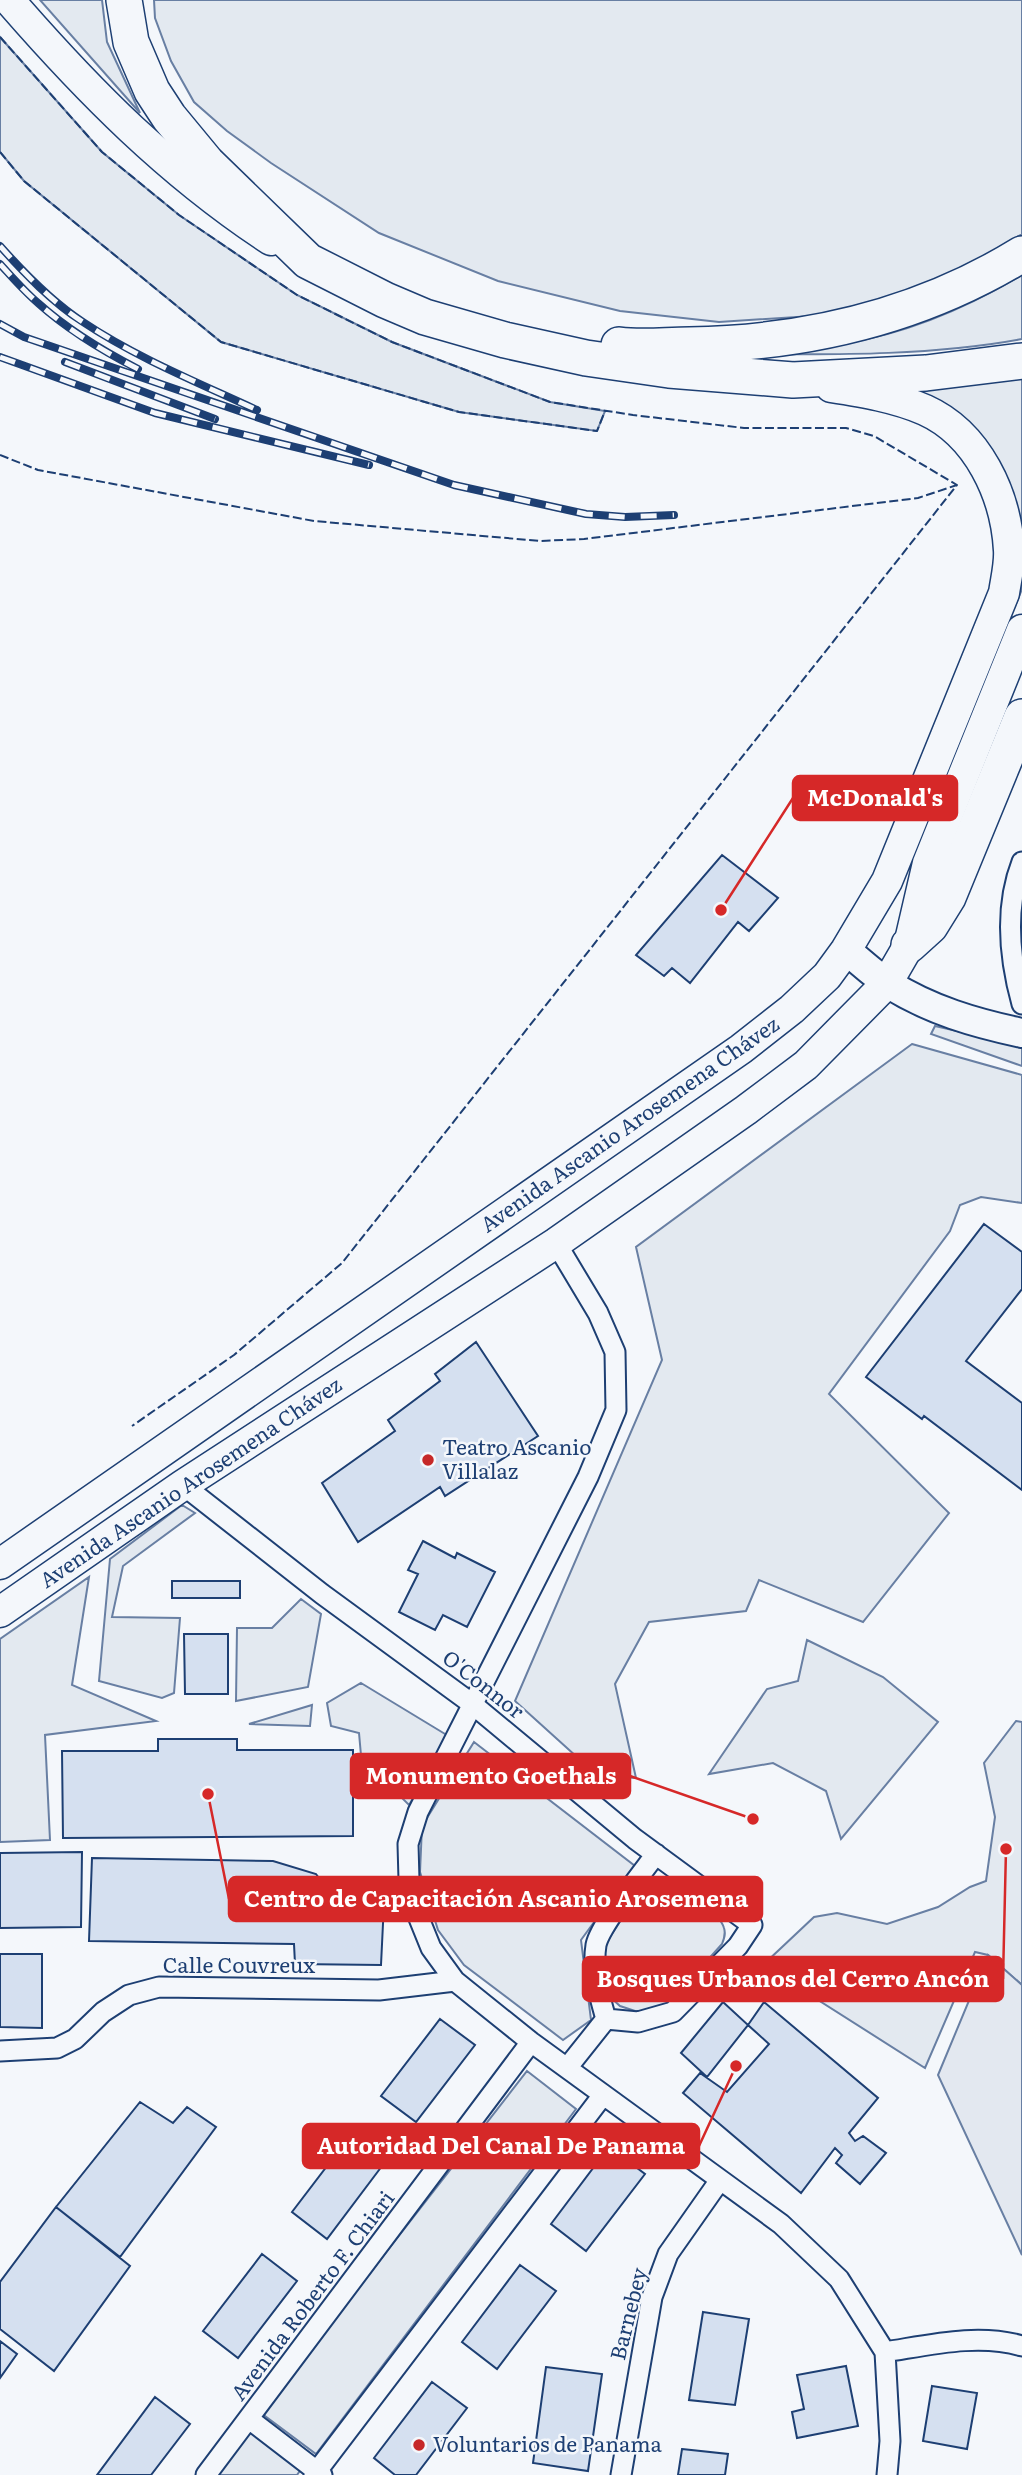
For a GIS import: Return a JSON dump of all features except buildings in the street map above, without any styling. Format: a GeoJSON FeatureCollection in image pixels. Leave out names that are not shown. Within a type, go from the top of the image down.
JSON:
{"type":"FeatureCollection","features":[{"type":"Feature","properties":{"kind":"highway"},"geometry":{"type":"LineString","coordinates":[[124,0],[131,42],[141,68],[169,117],[222,179],[308,261],[425,317],[505,340],[586,358],[669,370],[793,380],[926,373],[1022,361]]}},
{"type":"Feature","properties":{"kind":"highway"},"geometry":{"type":"LineString","coordinates":[[425,317],[626,346],[729,344],[790,338],[851,326],[949,294],[1022,254]]}},
{"type":"Feature","properties":{"kind":"highway"},"geometry":{"type":"LineString","coordinates":[[909,945],[930,926],[948,897],[1022,717]]}},
{"type":"Feature","properties":{"kind":"main road"},"geometry":{"type":"LineString","coordinates":[[9,0],[57,56],[132,132],[229,211],[308,261]]}},
{"type":"Feature","properties":{"kind":"main road","name":"Avenida Ascanio Arosemena Chávez"},"geometry":{"type":"LineString","coordinates":[[0,1564],[741,1049],[792,1009],[827,976],[846,950],[887,881],[1004,593],[1010,551],[997,492],[970,446],[947,424],[927,411],[874,394],[793,380]]}},
{"type":"Feature","properties":{"kind":"main road","name":"Avenida Ascanio Arosemena Chávez"},"geometry":{"type":"LineString","coordinates":[[0,1612],[183,1485],[555,1243],[785,1082],[815,1056],[887,983],[909,945],[928,863],[1022,630]]}},
{"type":"Feature","properties":{"kind":"street"},"geometry":{"type":"LineString","coordinates":[[1022,862],[1014,883],[1010,918],[1011,953],[1022,1004]]}},
{"type":"Feature","properties":{"kind":"street"},"geometry":{"type":"LineString","coordinates":[[846,950],[887,983],[929,1006],[981,1024],[1022,1033]]}},
{"type":"Feature","properties":{"kind":"street"},"geometry":{"type":"LineString","coordinates":[[555,1243],[598,1313],[615,1352],[616,1410],[588,1477],[418,1812],[408,1843],[409,1880],[416,1911],[431,1948],[455,1981],[531,2042],[782,2224],[839,2279],[885,2352],[890,2441],[887,2475]]}},
{"type":"Feature","properties":{"kind":"street","name":"O'Connor"},"geometry":{"type":"LineString","coordinates":[[183,1485],[322,1594],[471,1703],[656,1854],[752,1925],[738,1946],[673,2012],[638,2022],[606,2020]]}},
{"type":"Feature","properties":{"kind":"street"},"geometry":{"type":"LineString","coordinates":[[568,2068],[606,2020],[594,1970],[597,1942],[613,1913],[656,1854]]}},
{"type":"Feature","properties":{"kind":"street","name":"Calle Couvreux"},"geometry":{"type":"LineString","coordinates":[[0,2051],[57,2048],[75,2039],[103,2012],[129,1995],[159,1987],[380,1990],[455,1981]]}},
{"type":"Feature","properties":{"kind":"street","name":"Avenida Roberto F. Chiari"},"geometry":{"type":"LineString","coordinates":[[206,2475],[531,2042]]}},
{"type":"Feature","properties":{"kind":"street"},"geometry":{"type":"LineString","coordinates":[[249,2419],[318,2474],[603,2095]]}},
{"type":"Feature","properties":{"kind":"street","name":"Barnebey"},"geometry":{"type":"LineString","coordinates":[[621,2475],[652,2297],[668,2254],[720,2179]]}},
{"type":"Feature","properties":{"kind":"street"},"geometry":{"type":"LineString","coordinates":[[885,2352],[964,2340],[1022,2346]]}},
{"type":"Feature","properties":{"kind":"shaded area"},"geometry":{"type":"Polygon","coordinates":[[[40,0],[102,0],[107,42],[140,113],[40,0]]]}},
{"type":"Feature","properties":{"kind":"shaded area"},"geometry":{"type":"Polygon","coordinates":[[[154,0],[1022,0],[1022,234],[928,287],[828,315],[719,322],[620,311],[498,281],[379,233],[227,131],[194,102],[171,61],[155,18],[154,0]]]}},
{"type":"Feature","properties":{"kind":"shaded area"},"geometry":{"type":"Polygon","coordinates":[[[0,37],[102,152],[179,215],[297,295],[392,342],[550,402],[605,411],[597,431],[459,412],[221,342],[24,181],[0,152],[0,37]]]}},
{"type":"Feature","properties":{"kind":"shaded area"},"geometry":{"type":"Polygon","coordinates":[[[1022,275],[1022,339],[923,351],[754,354],[846,343],[892,333],[959,308],[1022,275]]]}},
{"type":"Feature","properties":{"kind":"shaded area"},"geometry":{"type":"Polygon","coordinates":[[[1022,378],[1022,589],[1016,604],[1021,561],[1019,520],[903,386],[1022,378]]]}},
{"type":"Feature","properties":{"kind":"shaded area"},"geometry":{"type":"Polygon","coordinates":[[[935,1026],[1022,1046],[1022,1066],[931,1034],[935,1026]]]}},
{"type":"Feature","properties":{"kind":"shaded area"},"geometry":{"type":"Polygon","coordinates":[[[912,1044],[1022,1075],[1022,1203],[981,1197],[960,1205],[950,1231],[829,1394],[949,1513],[863,1622],[759,1580],[746,1611],[649,1622],[615,1684],[636,1778],[598,1776],[515,1701],[662,1360],[636,1247],[912,1044]]]}},
{"type":"Feature","properties":{"kind":"shaded area"},"geometry":{"type":"Polygon","coordinates":[[[182,1505],[195,1513],[123,1566],[112,1617],[180,1618],[174,1693],[162,1698],[99,1681],[110,1559],[182,1505]]]}},
{"type":"Feature","properties":{"kind":"shaded area"},"geometry":{"type":"Polygon","coordinates":[[[89,1577],[72,1685],[156,1721],[45,1735],[50,1840],[0,1842],[0,1639],[89,1577]]]}},
{"type":"Feature","properties":{"kind":"shaded area"},"geometry":{"type":"Polygon","coordinates":[[[301,1599],[321,1614],[308,1687],[236,1701],[237,1628],[272,1628],[301,1599]]]}},
{"type":"Feature","properties":{"kind":"shaded area"},"geometry":{"type":"Polygon","coordinates":[[[807,1640],[883,1677],[938,1722],[841,1839],[826,1791],[773,1763],[709,1774],[767,1689],[798,1681],[807,1640]]]}},
{"type":"Feature","properties":{"kind":"shaded area"},"geometry":{"type":"Polygon","coordinates":[[[361,1683],[450,1737],[409,1805],[391,1787],[364,1789],[359,1733],[331,1726],[327,1703],[361,1683]]]}},
{"type":"Feature","properties":{"kind":"shaded area"},"geometry":{"type":"Polygon","coordinates":[[[312,1705],[310,1726],[249,1724],[312,1705]]]}},
{"type":"Feature","properties":{"kind":"shaded area"},"geometry":{"type":"Polygon","coordinates":[[[1016,1721],[1022,1722],[1022,1985],[988,1955],[975,1952],[925,2068],[763,1965],[814,1917],[837,1913],[887,1924],[938,1907],[970,1887],[986,1881],[995,1817],[984,1763],[1016,1721]]]}},
{"type":"Feature","properties":{"kind":"shaded area"},"geometry":{"type":"Polygon","coordinates":[[[474,1742],[635,1866],[581,1940],[591,2020],[563,2040],[464,1965],[438,1930],[420,1872],[422,1826],[474,1742]]]}},
{"type":"Feature","properties":{"kind":"shaded area"},"geometry":{"type":"Polygon","coordinates":[[[663,1878],[714,1914],[721,1921],[725,1932],[722,1944],[670,2002],[652,2011],[635,2011],[620,2006],[609,1996],[600,1960],[603,1948],[644,1884],[663,1878]]]}},
{"type":"Feature","properties":{"kind":"shaded area"},"geometry":{"type":"Polygon","coordinates":[[[988,1955],[1022,1985],[1022,2255],[938,2075],[988,1955]]]}},
{"type":"Feature","properties":{"kind":"shaded area"},"geometry":{"type":"Polygon","coordinates":[[[527,2071],[576,2109],[316,2454],[261,2413],[527,2071]]]}},
{"type":"Feature","properties":{"kind":"shaded area"},"geometry":{"type":"Polygon","coordinates":[[[250,2420],[306,2462],[297,2475],[207,2475],[250,2420]]]}},
{"type":"Feature","properties":{"kind":"railway"},"geometry":{"type":"LineString","coordinates":[[0,246],[39,287],[83,322],[146,359],[257,410]]}},
{"type":"Feature","properties":{"kind":"railway"},"geometry":{"type":"LineString","coordinates":[[0,264],[61,322],[138,369]]}},
{"type":"Feature","properties":{"kind":"railway"},"geometry":{"type":"LineString","coordinates":[[0,324],[24,337],[454,485],[586,514],[625,517],[674,515]]}},
{"type":"Feature","properties":{"kind":"railway"},"geometry":{"type":"LineString","coordinates":[[0,357],[155,413],[369,465]]}},
{"type":"Feature","properties":{"kind":"railway"},"geometry":{"type":"LineString","coordinates":[[65,362],[215,419]]}},
{"type":"Feature","properties":{"kind":"fence"},"geometry":{"type":"LineString","coordinates":[[0,37],[102,152],[179,215],[297,295],[392,342],[550,402],[744,428],[846,428],[874,436],[957,485]]}},
{"type":"Feature","properties":{"kind":"fence"},"geometry":{"type":"LineString","coordinates":[[0,152],[24,181],[221,342],[459,412],[597,431],[605,411]]}},
{"type":"Feature","properties":{"kind":"fence"},"geometry":{"type":"LineString","coordinates":[[0,455],[38,470],[314,521],[540,541],[584,539],[918,498],[957,485],[342,1263],[234,1355],[132,1426]]}},
{"type":"Feature","properties":{"kind":"place","name":"McDonald's"},"geometry":{"type":"Point","coordinates":[721,910]}},
{"type":"Feature","properties":{"kind":"place","name":"Teatro Ascanio Villalaz"},"geometry":{"type":"Point","coordinates":[428,1460]}},
{"type":"Feature","properties":{"kind":"place","name":"Centro de Capacitación Ascanio Arosemena"},"geometry":{"type":"Point","coordinates":[208,1794]}},
{"type":"Feature","properties":{"kind":"place","name":"Monumento Goethals"},"geometry":{"type":"Point","coordinates":[753,1819]}},
{"type":"Feature","properties":{"kind":"place","name":"Bosques Urbanos del Cerro Ancón"},"geometry":{"type":"Point","coordinates":[1006,1849]}},
{"type":"Feature","properties":{"kind":"place","name":"Autoridad Del Canal De Panama"},"geometry":{"type":"Point","coordinates":[736,2066]}},
{"type":"Feature","properties":{"kind":"place","name":"Voluntarios de Panama"},"geometry":{"type":"Point","coordinates":[419,2445]}}]}
